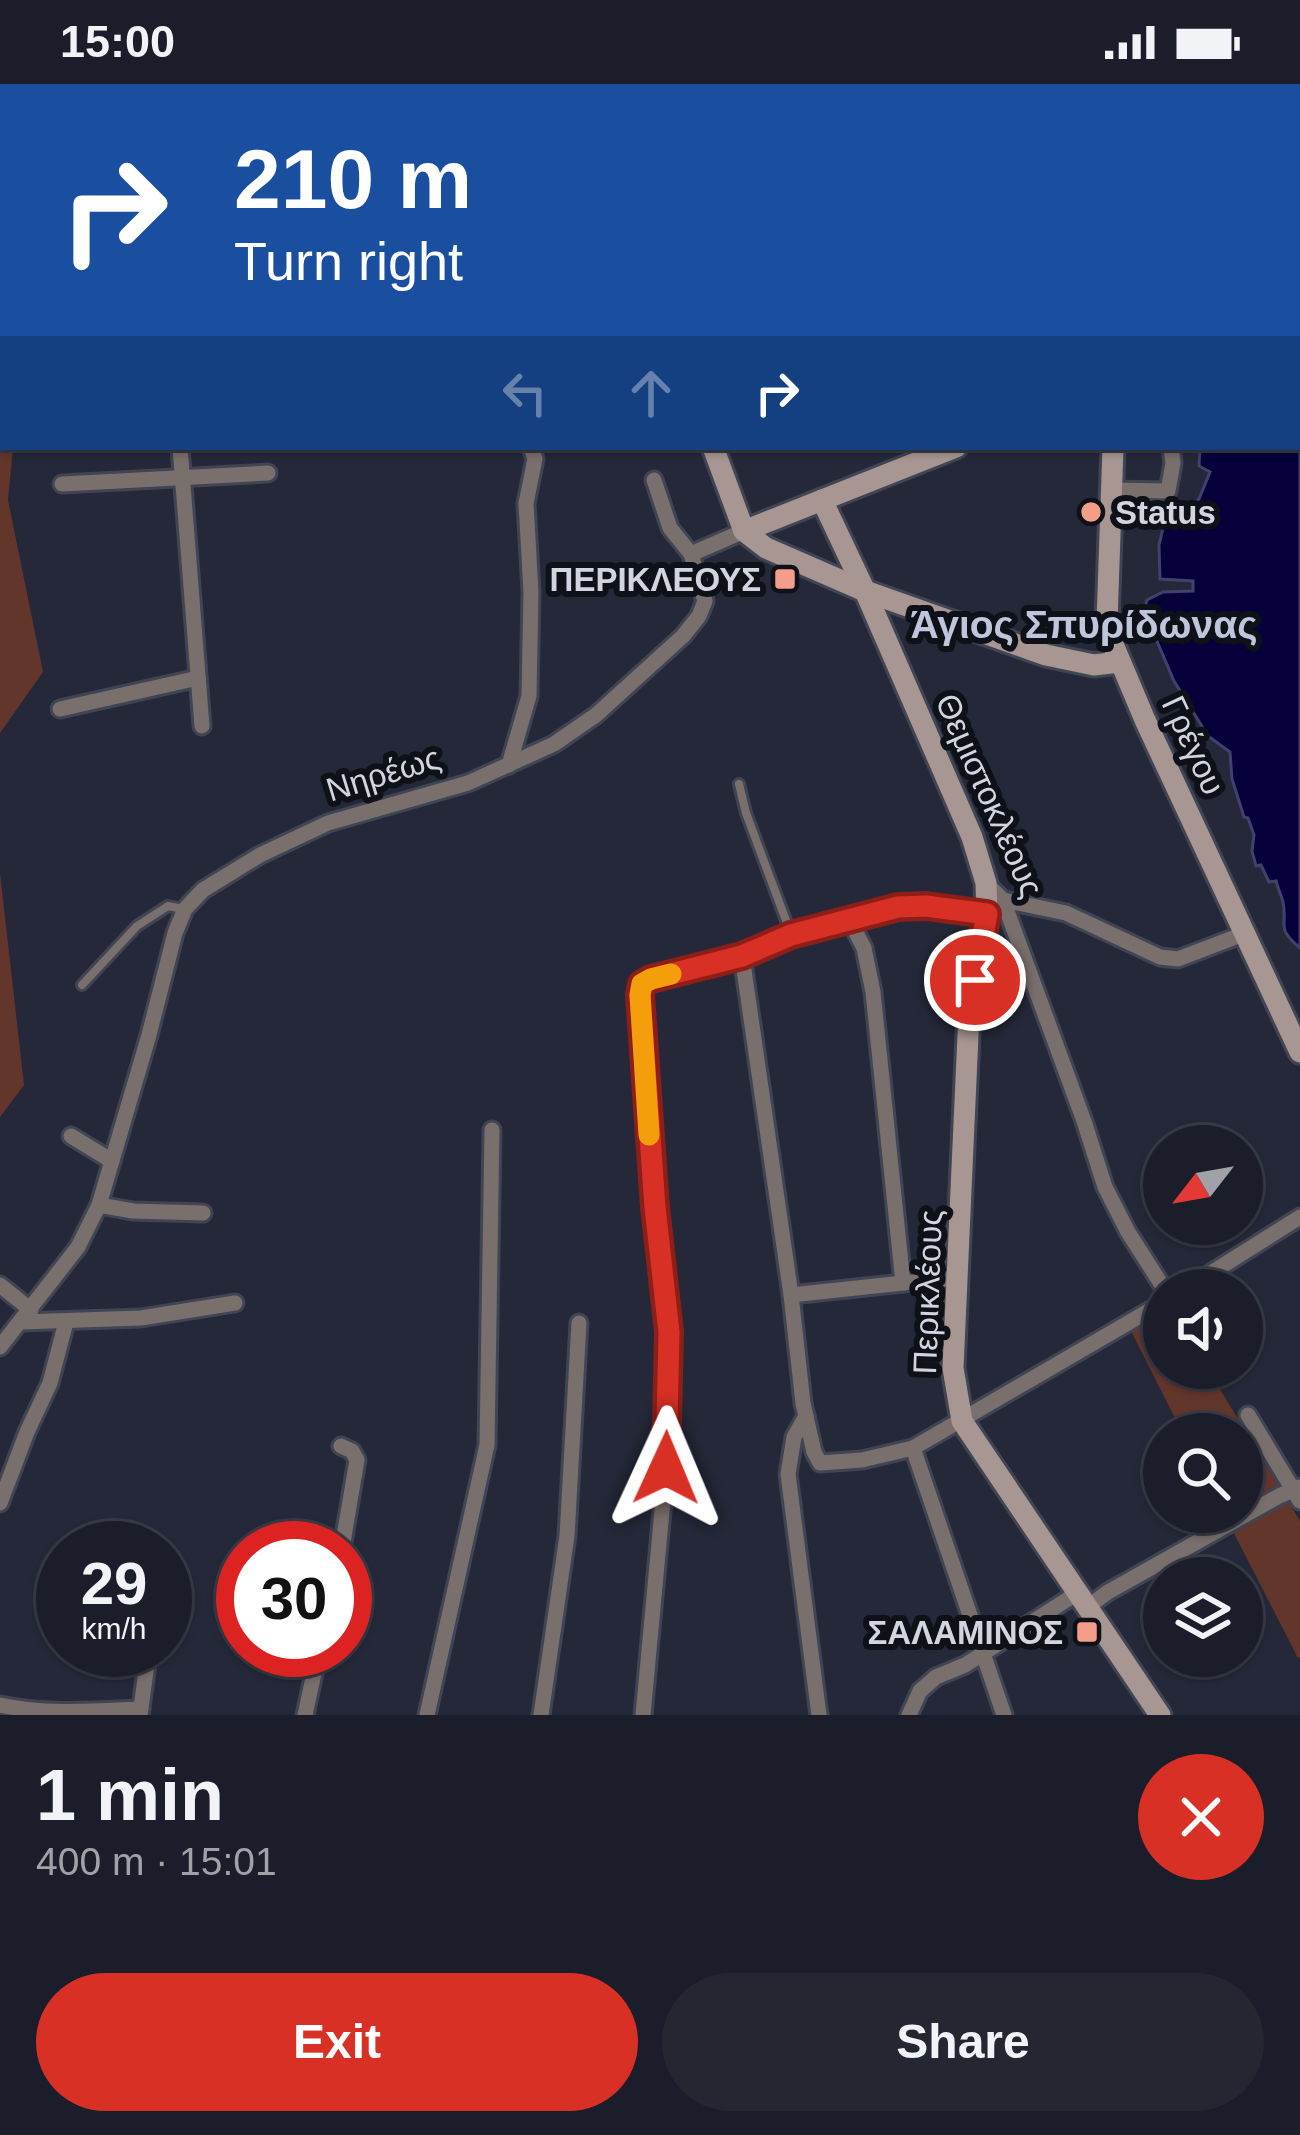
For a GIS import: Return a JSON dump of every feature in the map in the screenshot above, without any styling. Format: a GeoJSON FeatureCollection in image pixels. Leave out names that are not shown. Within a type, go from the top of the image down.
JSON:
{"type":"FeatureCollection","features":[{"type":"Feature","properties":{"kind":"main road"},"geometry":{"type":"LineString","coordinates":[[713,450],[744,531],[766,548],[865,591],[1046,656],[1094,665],[1120,662]]}},
{"type":"Feature","properties":{"kind":"main road"},"geometry":{"type":"LineString","coordinates":[[744,531],[943,450]]}},
{"type":"Feature","properties":{"kind":"main road","name":"Γρέγου"},"geometry":{"type":"LineString","coordinates":[[1113,450],[1107,622],[1120,662],[1300,1052]]}},
{"type":"Feature","properties":{"kind":"main road","name":"Θεμιστοκλέους"},"geometry":{"type":"LineString","coordinates":[[822,500],[972,836],[986,883]]}},
{"type":"Feature","properties":{"kind":"main road","name":"Περικλέους"},"geometry":{"type":"LineString","coordinates":[[986,883],[995,907],[969,1012],[957,1277],[953,1368],[962,1421],[1160,1715]]}},
{"type":"Feature","properties":{"kind":"street"},"geometry":{"type":"LineString","coordinates":[[179,450],[202,727]]}},
{"type":"Feature","properties":{"kind":"street"},"geometry":{"type":"LineString","coordinates":[[509,765],[530,696],[531,569],[526,503],[533,450]]}},
{"type":"Feature","properties":{"kind":"street"},"geometry":{"type":"LineString","coordinates":[[1112,490],[1168,491],[1171,450]]}},
{"type":"Feature","properties":{"kind":"street"},"geometry":{"type":"LineString","coordinates":[[62,484],[268,473]]}},
{"type":"Feature","properties":{"kind":"street"},"geometry":{"type":"LineString","coordinates":[[654,480],[670,528],[692,554],[744,531]]}},
{"type":"Feature","properties":{"kind":"street","name":"Νηρέως"},"geometry":{"type":"LineString","coordinates":[[185,909],[202,890],[260,855],[328,823],[468,782],[554,745],[596,715],[699,616],[705,601],[692,554]]}},
{"type":"Feature","properties":{"kind":"street"},"geometry":{"type":"LineString","coordinates":[[60,709],[198,678]]}},
{"type":"Feature","properties":{"kind":"street"},"geometry":{"type":"LineString","coordinates":[[643,1715],[666,1468],[669,1332],[650,1155],[642,984],[742,956],[791,935],[898,907],[995,907],[1066,914],[1160,957],[1178,959],[1246,933]]}},
{"type":"Feature","properties":{"kind":"street","name":"Θεμιστοκλέους"},"geometry":{"type":"LineString","coordinates":[[995,907],[1084,1121],[1105,1187],[1152,1269]]}},
{"type":"Feature","properties":{"kind":"street"},"geometry":{"type":"LineString","coordinates":[[0,1347],[78,1246],[99,1205],[185,909]]}},
{"type":"Feature","properties":{"kind":"street"},"geometry":{"type":"LineString","coordinates":[[850,921],[864,948],[873,992],[903,1283]]}},
{"type":"Feature","properties":{"kind":"street"},"geometry":{"type":"LineString","coordinates":[[742,956],[806,1415],[820,1463],[862,1460],[913,1448],[1143,1314]]}},
{"type":"Feature","properties":{"kind":"street"},"geometry":{"type":"LineString","coordinates":[[427,1715],[487,1445],[492,1130]]}},
{"type":"Feature","properties":{"kind":"street"},"geometry":{"type":"LineString","coordinates":[[71,1136],[112,1161]]}},
{"type":"Feature","properties":{"kind":"street"},"geometry":{"type":"LineString","coordinates":[[99,1205],[203,1213]]}},
{"type":"Feature","properties":{"kind":"street"},"geometry":{"type":"LineString","coordinates":[[1217,1269],[1300,1217]]}},
{"type":"Feature","properties":{"kind":"street"},"geometry":{"type":"LineString","coordinates":[[791,1295],[957,1277]]}},
{"type":"Feature","properties":{"kind":"street"},"geometry":{"type":"LineString","coordinates":[[0,1286],[25,1316],[66,1322],[141,1318],[235,1303]]}},
{"type":"Feature","properties":{"kind":"street"},"geometry":{"type":"LineString","coordinates":[[0,1503],[50,1383],[66,1322]]}},
{"type":"Feature","properties":{"kind":"street"},"geometry":{"type":"LineString","coordinates":[[541,1715],[567,1536],[579,1323]]}},
{"type":"Feature","properties":{"kind":"street"},"geometry":{"type":"LineString","coordinates":[[806,1415],[794,1437],[788,1474],[820,1715]]}},
{"type":"Feature","properties":{"kind":"street"},"geometry":{"type":"LineString","coordinates":[[909,1715],[920,1691],[936,1677],[1279,1496],[1298,1492],[1263,1438]]}},
{"type":"Feature","properties":{"kind":"street"},"geometry":{"type":"LineString","coordinates":[[341,1446],[352,1450],[357,1460],[347,1521]]}},
{"type":"Feature","properties":{"kind":"street"},"geometry":{"type":"LineString","coordinates":[[913,1448],[1004,1715]]}},
{"type":"Feature","properties":{"kind":"street"},"geometry":{"type":"LineString","coordinates":[[0,1705],[21,1710],[141,1712],[146,1677]]}},
{"type":"Feature","properties":{"kind":"street"},"geometry":{"type":"LineString","coordinates":[[304,1715],[313,1677]]}},
{"type":"Feature","properties":{"kind":"lane"},"geometry":{"type":"LineString","coordinates":[[739,784],[791,935]]}},
{"type":"Feature","properties":{"kind":"lane"},"geometry":{"type":"LineString","coordinates":[[82,985],[137,926],[168,906],[185,909]]}},
{"type":"Feature","properties":{"kind":"shaded area"},"geometry":{"type":"Polygon","coordinates":[[[0,450],[13,450],[8,500],[43,672],[0,733],[0,450]]]}},
{"type":"Feature","properties":{"kind":"shaded area"},"geometry":{"type":"Polygon","coordinates":[[[1200,450],[1300,450],[1300,948],[1285,931],[1276,881],[1269,882],[1261,865],[1256,866],[1254,835],[1232,779],[1230,752],[1208,736],[1174,681],[1144,611],[1147,600],[1163,592],[1193,591],[1193,581],[1160,579],[1159,545],[1164,524],[1199,499],[1210,472],[1199,466],[1200,450]]]}},
{"type":"Feature","properties":{"kind":"shaded area"},"geometry":{"type":"Polygon","coordinates":[[[0,873],[24,1085],[0,1117],[0,873]]]}},
{"type":"Feature","properties":{"kind":"shaded area"},"geometry":{"type":"Polygon","coordinates":[[[1143,1321],[1143,1355],[1130,1329],[1143,1321]]]}},
{"type":"Feature","properties":{"kind":"shaded area"},"geometry":{"type":"Polygon","coordinates":[[[1160,1389],[1220,1389],[1234,1413],[1172,1413],[1160,1389]]]}},
{"type":"Feature","properties":{"kind":"shaded area"},"geometry":{"type":"Polygon","coordinates":[[[1263,1460],[1300,1521],[1300,1657],[1263,1590],[1263,1557],[1246,1557],[1234,1533],[1263,1533],[1263,1460]]]}},
{"type":"Feature","properties":{"kind":"slow traffic"},"geometry":{"type":"LineString","coordinates":[[649,1135],[640,995],[642,984],[671,974]]}},
{"type":"Feature","properties":{"kind":"place","name":"Status"},"geometry":{"type":"Point","coordinates":[1091,512]}},
{"type":"Feature","properties":{"kind":"place","name":"ΠΕΡΙΚΛΕΟΥΣ"},"geometry":{"type":"Point","coordinates":[785,579]}},
{"type":"Feature","properties":{"kind":"place","name":"ΣΑΛΑΜΙΝΟΣ"},"geometry":{"type":"Point","coordinates":[1087,1632]}},
{"type":"Feature","properties":{"kind":"district","name":"Άγιος Σπυρίδωνας"},"geometry":{"type":"Point","coordinates":[1084,624]}},
{"type":"Feature","properties":{"kind":"route"},"geometry":{"type":"LineString","coordinates":[[666,1468],[669,1332],[649,1134],[642,984],[742,956],[791,935],[898,907],[926,906],[987,914],[975,980]]}}]}
